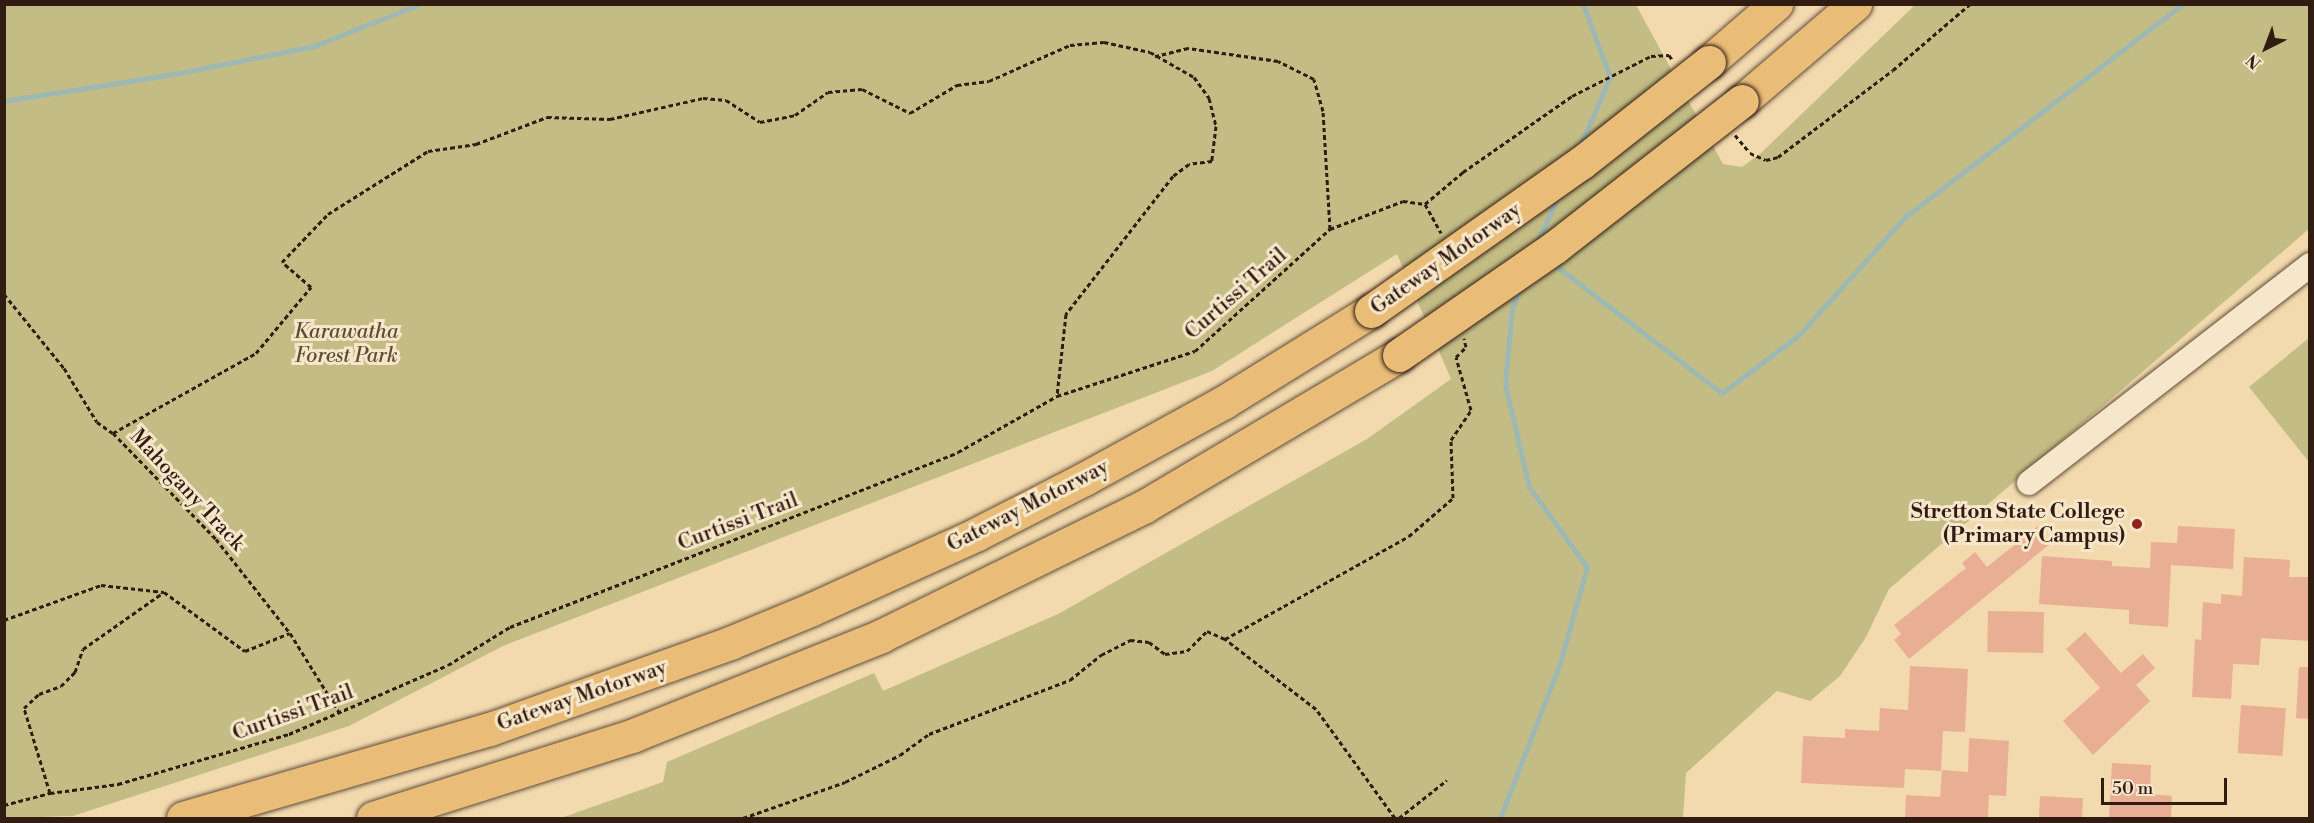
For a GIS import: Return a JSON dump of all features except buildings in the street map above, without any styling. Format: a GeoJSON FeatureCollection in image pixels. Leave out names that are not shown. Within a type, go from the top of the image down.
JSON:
{"type":"FeatureCollection","features":[{"type":"Feature","properties":{"kind":"highway","name":"Gateway Motorway"},"geometry":{"type":"LineString","coordinates":[[183,819],[490,729],[771,626],[915,563],[1084,479],[1224,402],[1371,311],[1581,163],[1709,62],[1776,4]]}},
{"type":"Feature","properties":{"kind":"highway"},"geometry":{"type":"LineString","coordinates":[[373,819],[634,735],[881,636],[1145,506],[1399,355],[1563,240],[1742,101],[1855,4]]}},
{"type":"Feature","properties":{"kind":"lane"},"geometry":{"type":"LineString","coordinates":[[2029,483],[2310,265]]}},
{"type":"Feature","properties":{"kind":"path"},"geometry":{"type":"LineString","coordinates":[[1795,146],[1970,4]]}},
{"type":"Feature","properties":{"kind":"path"},"geometry":{"type":"LineString","coordinates":[[113,433],[256,353],[311,287],[282,262],[328,214],[428,152],[476,144],[547,117],[610,119],[703,98],[726,100],[760,122],[795,115],[828,92],[862,89],[910,113],[957,85],[989,81],[1070,45],[1104,42],[1155,56],[1194,77],[1209,98],[1216,126],[1212,161],[1189,164],[1173,176],[1066,314],[1057,396]]}},
{"type":"Feature","properties":{"kind":"path"},"geometry":{"type":"LineString","coordinates":[[1155,56],[1188,48],[1278,61],[1314,79],[1323,111],[1330,229],[1402,201],[1425,204],[1444,239]]}},
{"type":"Feature","properties":{"kind":"path","name":"Curtissi Trail"},"geometry":{"type":"LineString","coordinates":[[4,805],[50,794],[118,784],[289,734],[340,714],[448,665],[510,627],[958,452],[1057,396],[1195,351],[1330,229]]}},
{"type":"Feature","properties":{"kind":"path","name":"Mahogany Track"},"geometry":{"type":"LineString","coordinates":[[4,294],[64,368],[97,422],[113,433],[216,539],[290,633],[340,714]]}},
{"type":"Feature","properties":{"kind":"path"},"geometry":{"type":"LineString","coordinates":[[1226,639],[1409,536],[1453,498],[1451,440],[1471,410],[1456,357],[1466,347],[1464,336]]}},
{"type":"Feature","properties":{"kind":"path"},"geometry":{"type":"LineString","coordinates":[[4,620],[101,585],[164,592],[245,651],[290,633]]}},
{"type":"Feature","properties":{"kind":"path"},"geometry":{"type":"LineString","coordinates":[[50,794],[24,708],[39,694],[61,686],[75,672],[83,650],[164,592]]}},
{"type":"Feature","properties":{"kind":"path"},"geometry":{"type":"LineString","coordinates":[[743,819],[845,782],[900,755],[929,734],[1070,680],[1101,655],[1130,640],[1149,642],[1165,654],[1187,651],[1207,631],[1226,639],[1316,708],[1397,819],[1446,780]]}},
{"type":"Feature","properties":{"kind":"green space","name":"Karawatha Forest Park"},"geometry":{"type":"Polygon","coordinates":[[[5,5],[1636,5],[1723,164],[1742,167],[1761,153],[1915,5],[2309,5],[2309,229],[1889,589],[1866,637],[1840,676],[1810,701],[1777,691],[1686,773],[1683,818],[561,818],[663,782],[667,762],[874,673],[883,691],[1058,614],[1367,439],[1451,379],[1397,254],[1212,371],[503,646],[349,726],[73,816],[5,818],[5,5]]]}},
{"type":"Feature","properties":{"kind":"green space"},"geometry":{"type":"Polygon","coordinates":[[[2309,338],[2309,462],[2249,387],[2309,338]]]}},
{"type":"Feature","properties":{"kind":"waterway"},"geometry":{"type":"LineString","coordinates":[[4,101],[174,74],[314,46],[420,4]]}},
{"type":"Feature","properties":{"kind":"waterway"},"geometry":{"type":"LineString","coordinates":[[1580,146],[1610,77],[1583,4]]}},
{"type":"Feature","properties":{"kind":"waterway"},"geometry":{"type":"LineString","coordinates":[[1551,262],[1722,393],[1799,335],[1905,217],[2183,4]]}},
{"type":"Feature","properties":{"kind":"waterway"},"geometry":{"type":"LineString","coordinates":[[1537,243],[1558,196]]}},
{"type":"Feature","properties":{"kind":"waterway"},"geometry":{"type":"LineString","coordinates":[[1500,818],[1560,663],[1587,567],[1529,487],[1505,384],[1512,309],[1520,288]]}},
{"type":"Feature","properties":{"kind":"place","name":"Stretton State College (Primary Campus)"},"geometry":{"type":"Point","coordinates":[2137,524]}}]}
